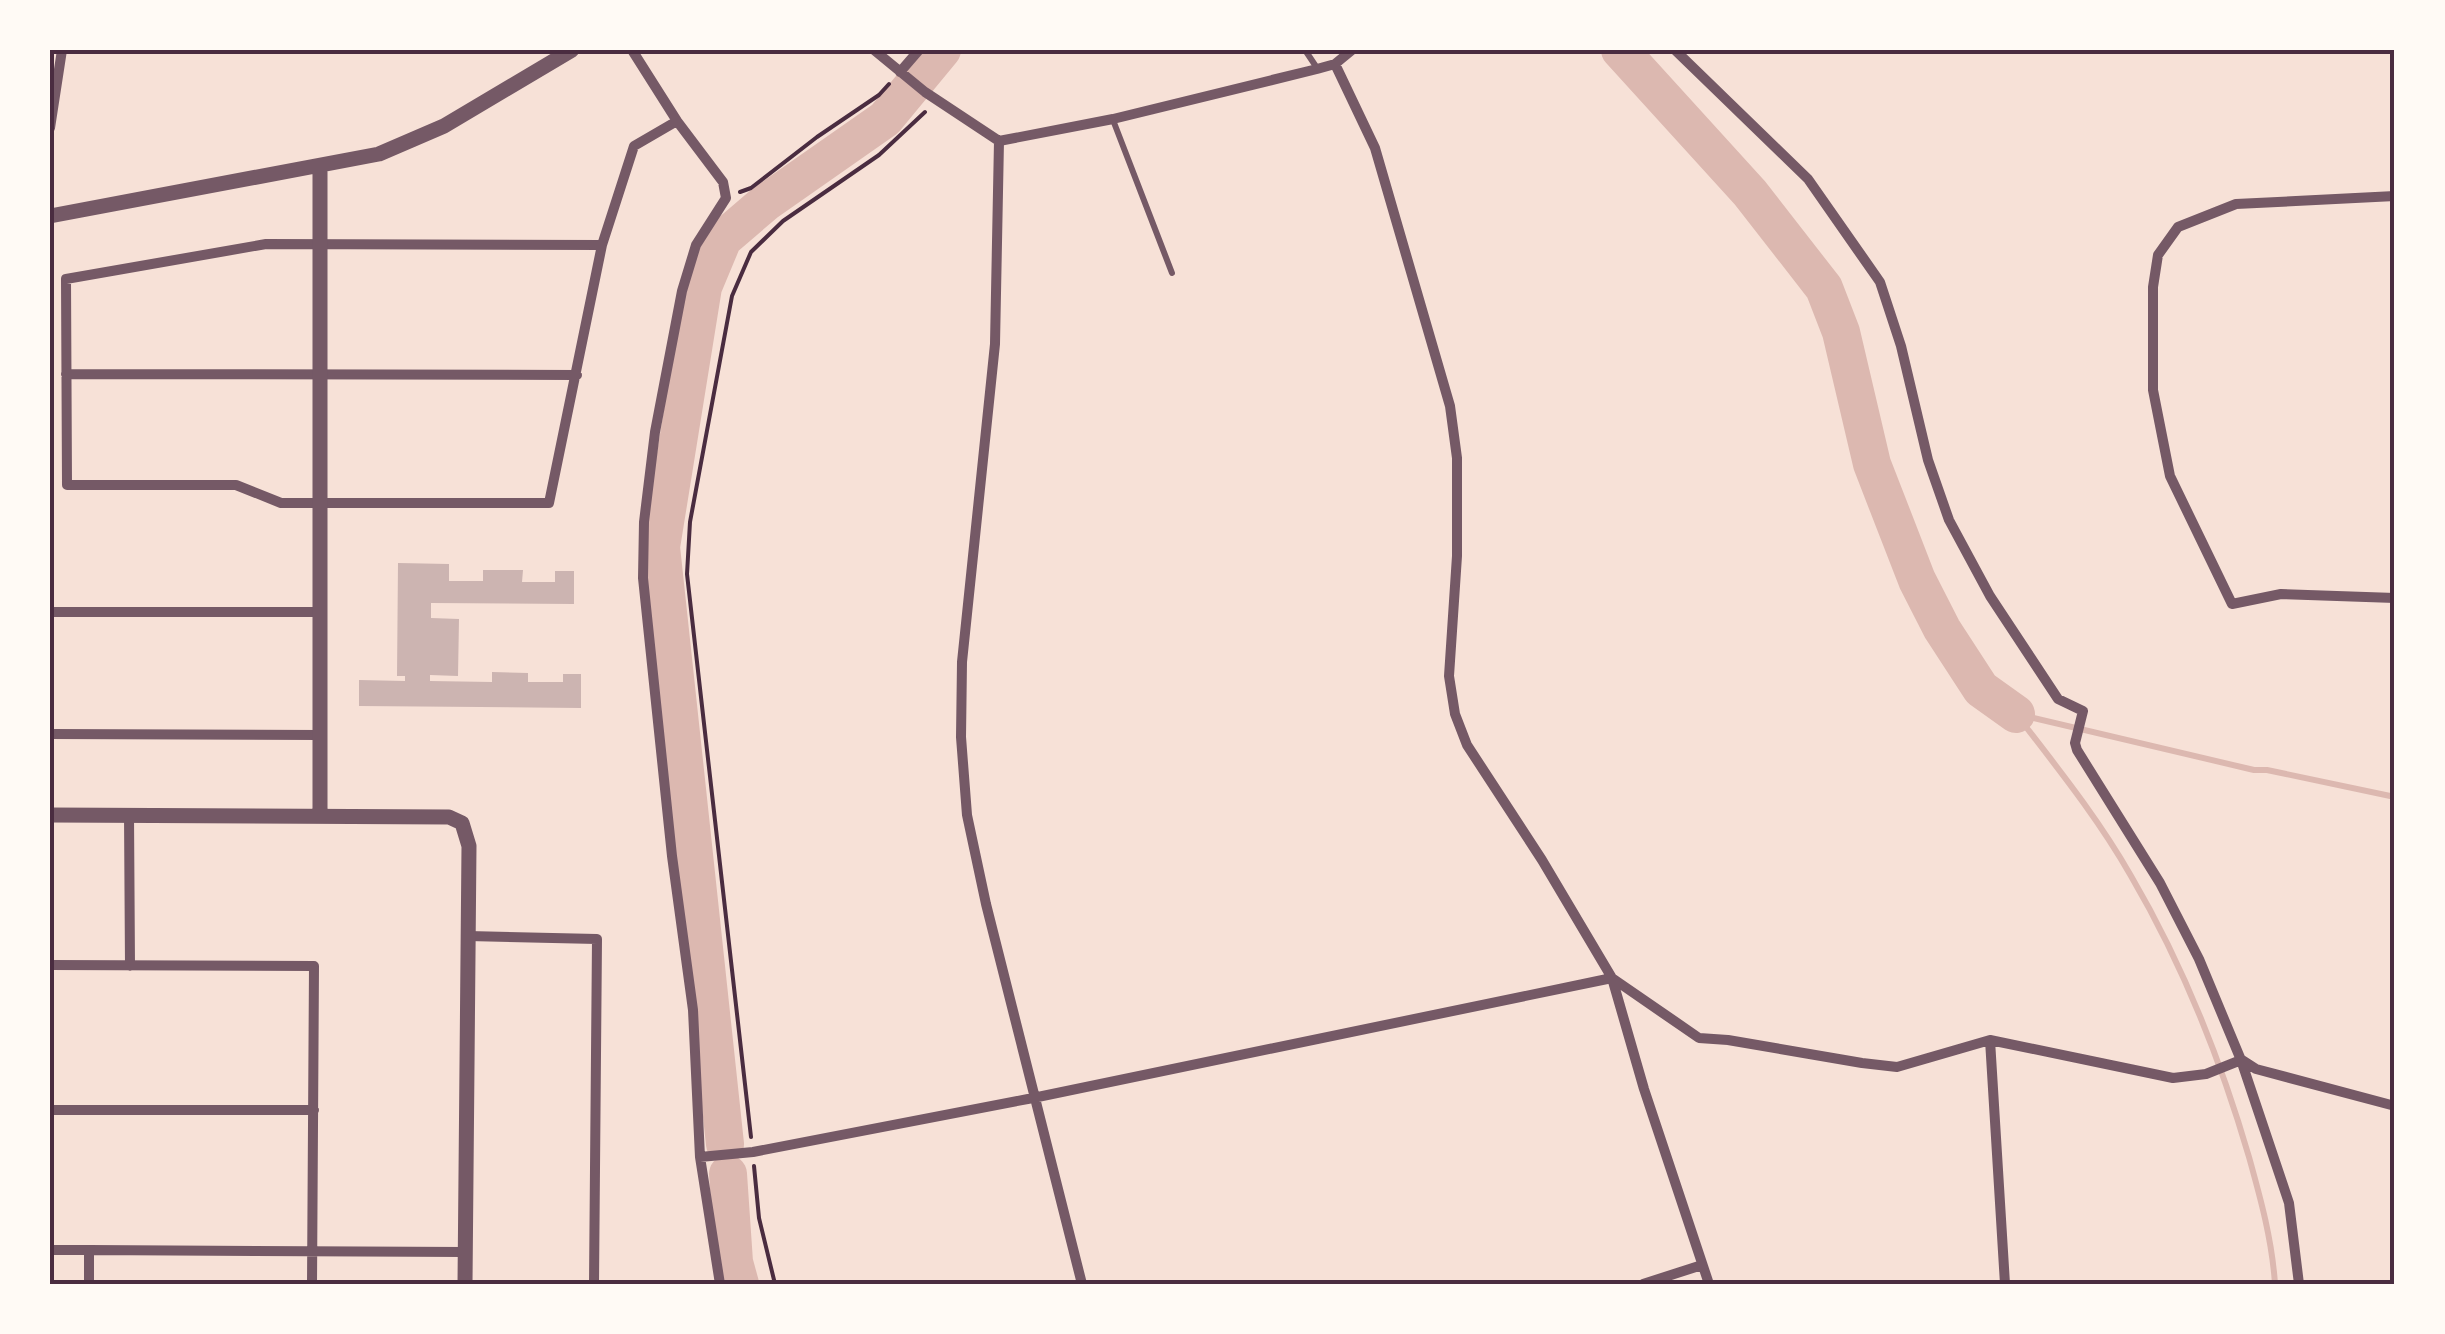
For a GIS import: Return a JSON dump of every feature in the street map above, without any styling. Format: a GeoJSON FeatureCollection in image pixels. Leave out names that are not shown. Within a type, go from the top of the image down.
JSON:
{"type":"FeatureCollection","features":[{"type":"Feature","properties":{"kind":"street"},"geometry":{"type":"LineString","coordinates":[[50,128],[62,50]]}},
{"type":"Feature","properties":{"kind":"street"},"geometry":{"type":"LineString","coordinates":[[50,216],[379,154],[444,126],[572,50]]}},
{"type":"Feature","properties":{"kind":"street"},"geometry":{"type":"LineString","coordinates":[[632,50],[677,121],[723,182],[726,198],[696,245],[682,292],[655,432],[642,578],[693,1010],[700,1157],[720,1284]]}},
{"type":"Feature","properties":{"kind":"street"},"geometry":{"type":"LineString","coordinates":[[874,50],[926,92],[999,142],[1113,119],[1318,69],[1335,64],[1352,50]]}},
{"type":"Feature","properties":{"kind":"street"},"geometry":{"type":"LineString","coordinates":[[905,75],[919,50]]}},
{"type":"Feature","properties":{"kind":"street"},"geometry":{"type":"LineString","coordinates":[[1675,50],[1808,179],[1880,282],[1901,346],[1928,460],[1949,520],[2000,610],[2058,699],[2082,711],[2074,743],[2160,884],[2199,959],[2241,1060],[2289,1203],[2298,1284]]}},
{"type":"Feature","properties":{"kind":"street"},"geometry":{"type":"LineString","coordinates":[[1335,64],[1375,148],[1450,406],[1457,458],[1449,676],[1454,714],[1467,745],[1612,978],[1708,1284]]}},
{"type":"Feature","properties":{"kind":"street"},"geometry":{"type":"LineString","coordinates":[[602,245],[266,244],[66,280],[67,485],[236,485],[281,504],[549,504],[602,245],[634,146],[677,121]]}},
{"type":"Feature","properties":{"kind":"street"},"geometry":{"type":"LineString","coordinates":[[999,142],[995,344],[962,662],[961,737],[967,815],[1082,1284]]}},
{"type":"Feature","properties":{"kind":"street"},"geometry":{"type":"LineString","coordinates":[[320,167],[320,814]]}},
{"type":"Feature","properties":{"kind":"street"},"geometry":{"type":"LineString","coordinates":[[2395,196],[2236,204],[2178,228],[2158,255],[2153,287],[2153,390],[2170,476],[2232,604],[2281,594],[2395,598]]}},
{"type":"Feature","properties":{"kind":"street"},"geometry":{"type":"LineString","coordinates":[[66,374],[576,375]]}},
{"type":"Feature","properties":{"kind":"street"},"geometry":{"type":"LineString","coordinates":[[50,612],[320,612]]}},
{"type":"Feature","properties":{"kind":"street"},"geometry":{"type":"LineString","coordinates":[[50,734],[320,735]]}},
{"type":"Feature","properties":{"kind":"street"},"geometry":{"type":"LineString","coordinates":[[50,814],[320,814],[449,817],[462,823],[468,846],[465,1284]]}},
{"type":"Feature","properties":{"kind":"street"},"geometry":{"type":"LineString","coordinates":[[130,815],[130,966]]}},
{"type":"Feature","properties":{"kind":"street"},"geometry":{"type":"LineString","coordinates":[[468,936],[597,939],[594,1284]]}},
{"type":"Feature","properties":{"kind":"street"},"geometry":{"type":"LineString","coordinates":[[50,965],[314,966],[312,1284]]}},
{"type":"Feature","properties":{"kind":"street"},"geometry":{"type":"LineString","coordinates":[[700,1157],[752,1152],[1034,1098],[1612,978],[1699,1038],[1897,1067],[1990,1040],[2173,1078],[2206,1074],[2241,1060],[2256,1068],[2395,1106]]}},
{"type":"Feature","properties":{"kind":"street"},"geometry":{"type":"LineString","coordinates":[[1990,1040],[2005,1284]]}},
{"type":"Feature","properties":{"kind":"street"},"geometry":{"type":"LineString","coordinates":[[50,1110],[314,1110]]}},
{"type":"Feature","properties":{"kind":"street"},"geometry":{"type":"LineString","coordinates":[[50,1250],[464,1252]]}},
{"type":"Feature","properties":{"kind":"street"},"geometry":{"type":"LineString","coordinates":[[89,1250],[89,1284]]}},
{"type":"Feature","properties":{"kind":"street"},"geometry":{"type":"LineString","coordinates":[[1642,1284],[1702,1266]]}},
{"type":"Feature","properties":{"kind":"lane"},"geometry":{"type":"LineString","coordinates":[[1305,50],[1318,69]]}},
{"type":"Feature","properties":{"kind":"lane"},"geometry":{"type":"LineString","coordinates":[[1113,119],[1172,272]]}},
{"type":"Feature","properties":{"kind":"path"},"geometry":{"type":"LineString","coordinates":[[726,198],[751,188],[905,75]]}},
{"type":"Feature","properties":{"kind":"path"},"geometry":{"type":"LineString","coordinates":[[775,1284],[760,1218],[686,574],[690,522],[732,296],[752,252],[783,221],[879,155],[938,100]]}},
{"type":"Feature","properties":{"kind":"building"},"geometry":{"type":"Polygon","coordinates":[[[398,563],[449,564],[449,581],[483,581],[483,570],[523,570],[522,582],[555,582],[555,571],[574,571],[574,604],[431,603],[431,618],[459,619],[458,676],[430,675],[430,681],[492,682],[492,672],[528,673],[528,682],[563,682],[563,674],[581,674],[581,708],[359,706],[359,680],[405,681],[405,676],[397,676],[398,563]]]}},
{"type":"Feature","properties":{"kind":"waterway"},"geometry":{"type":"LineString","coordinates":[[725,1144],[661,547],[703,287],[723,239],[765,203],[885,119],[942,50]]}},
{"type":"Feature","properties":{"kind":"waterway"},"geometry":{"type":"LineString","coordinates":[[1620,50],[1750,193],[1824,288],[1841,332],[1872,464],[1917,580],[1942,629],[1981,689],[2016,714]]}},
{"type":"Feature","properties":{"kind":"waterway"},"geometry":{"type":"LineString","coordinates":[[2016,714],[2118,855],[2150,909],[2183,978],[2213,1049],[2249,1157],[2269,1236],[2275,1284]]}},
{"type":"Feature","properties":{"kind":"waterway"},"geometry":{"type":"LineString","coordinates":[[2017,714],[2254,770],[2395,797]]}},
{"type":"Feature","properties":{"kind":"waterway"},"geometry":{"type":"LineString","coordinates":[[728,1174],[734,1262],[740,1284]]}}]}
